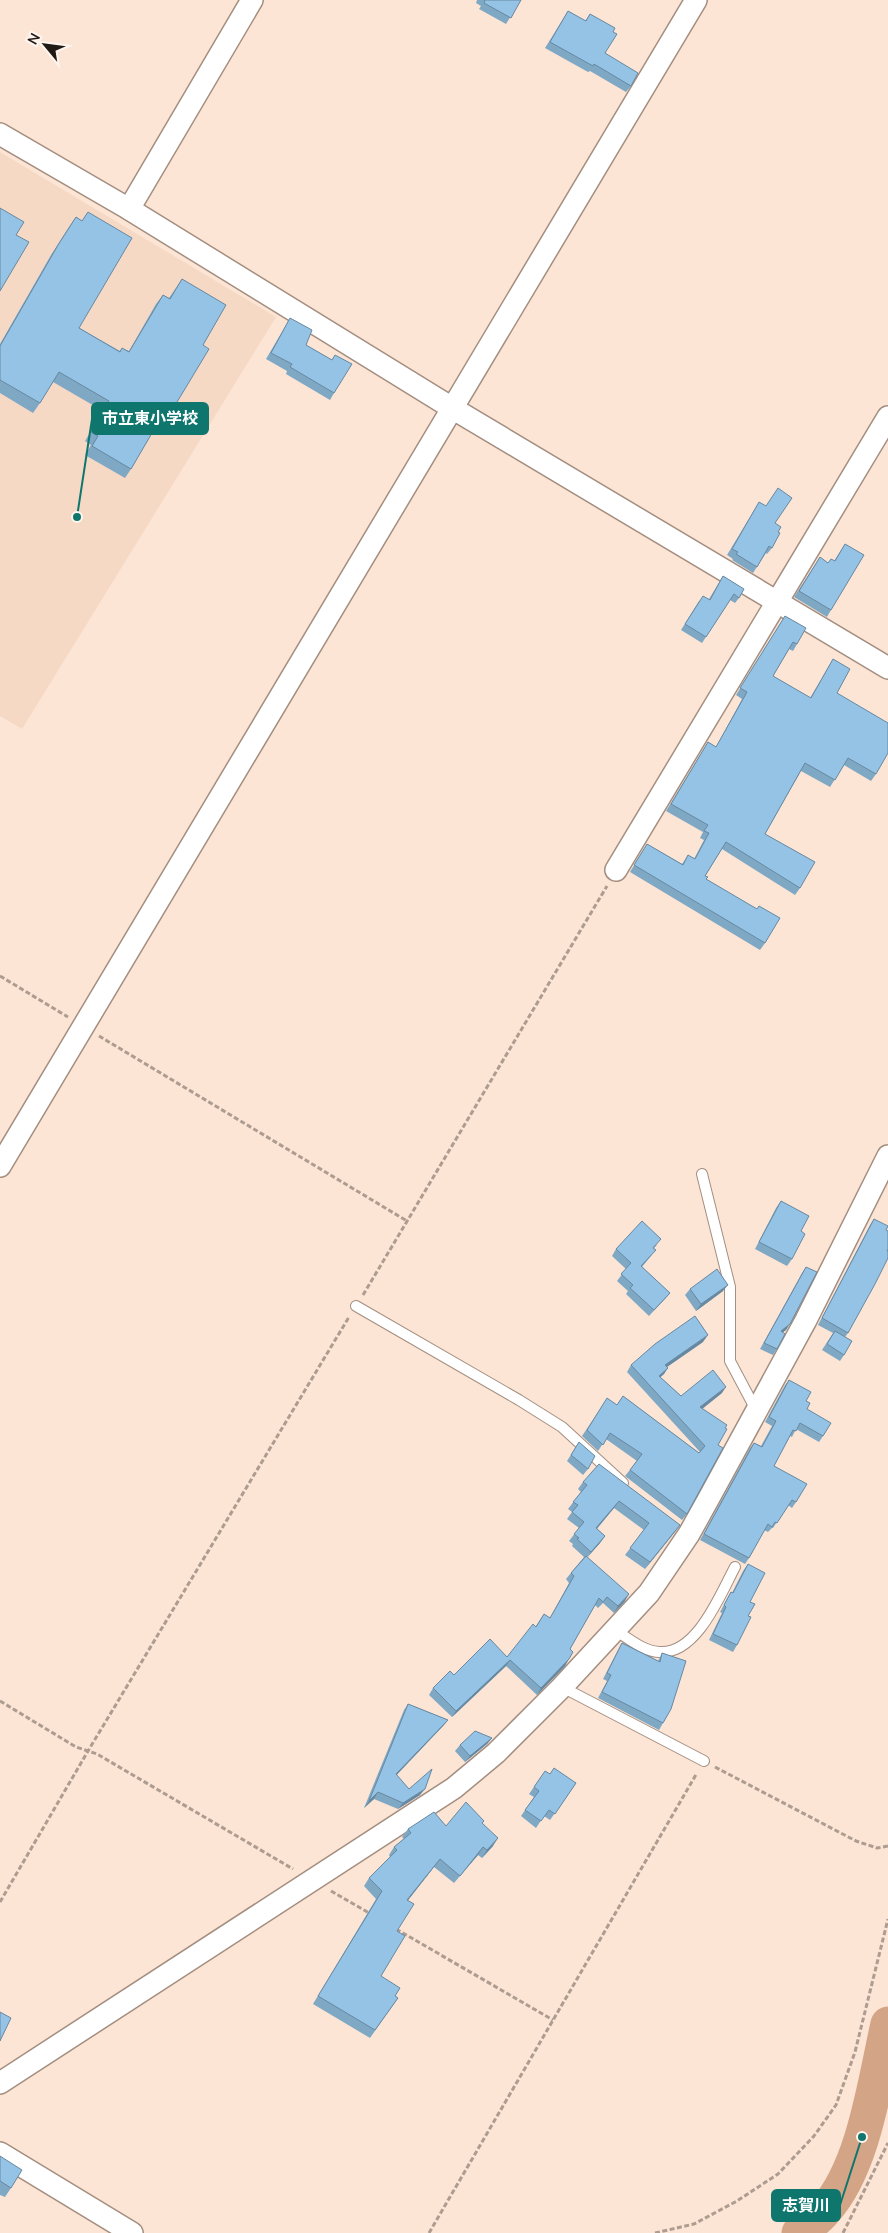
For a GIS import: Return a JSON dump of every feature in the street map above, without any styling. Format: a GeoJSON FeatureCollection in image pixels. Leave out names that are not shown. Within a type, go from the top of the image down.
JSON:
{"type":"FeatureCollection","features":[{"type":"Feature","properties":{"kind":"street"},"geometry":{"type":"LineString","coordinates":[[129,209],[252,0]]}},
{"type":"Feature","properties":{"kind":"street"},"geometry":{"type":"LineString","coordinates":[[0,1166],[696,0]]}},
{"type":"Feature","properties":{"kind":"street"},"geometry":{"type":"LineString","coordinates":[[0,134],[129,209],[452,408],[888,668]]}},
{"type":"Feature","properties":{"kind":"street"},"geometry":{"type":"LineString","coordinates":[[616,870],[888,417]]}},
{"type":"Feature","properties":{"kind":"street"},"geometry":{"type":"LineString","coordinates":[[0,2083],[454,1788],[496,1753],[562,1687],[649,1593],[756,1411],[806,1320],[888,1156]]}},
{"type":"Feature","properties":{"kind":"street"},"geometry":{"type":"LineString","coordinates":[[0,2153],[132,2233]]}},
{"type":"Feature","properties":{"kind":"lane"},"geometry":{"type":"LineString","coordinates":[[702,1174],[730,1287],[730,1361],[756,1411]]}},
{"type":"Feature","properties":{"kind":"lane"},"geometry":{"type":"LineString","coordinates":[[356,1306],[562,1427],[631,1489]]}},
{"type":"Feature","properties":{"kind":"lane"},"geometry":{"type":"LineString","coordinates":[[615,1630],[647,1649],[659,1652],[673,1650],[687,1644],[706,1620],[735,1567]]}},
{"type":"Feature","properties":{"kind":"lane"},"geometry":{"type":"LineString","coordinates":[[562,1687],[704,1761]]}},
{"type":"Feature","properties":{"kind":"path"},"geometry":{"type":"LineString","coordinates":[[0,1902],[88,1751],[616,870]]}},
{"type":"Feature","properties":{"kind":"path"},"geometry":{"type":"LineString","coordinates":[[0,976],[407,1221]]}},
{"type":"Feature","properties":{"kind":"path"},"geometry":{"type":"LineString","coordinates":[[0,1701],[76,1746],[97,1754],[373,1915]]}},
{"type":"Feature","properties":{"kind":"path"},"geometry":{"type":"LineString","coordinates":[[429,2233],[704,1761],[856,1841],[877,1848],[888,1848]]}},
{"type":"Feature","properties":{"kind":"path"},"geometry":{"type":"LineString","coordinates":[[655,2233],[694,2224],[737,2201],[778,2174],[814,2136],[836,2104],[855,2052],[888,1919]]}},
{"type":"Feature","properties":{"kind":"path"},"geometry":{"type":"LineString","coordinates":[[390,1925],[553,2020]]}},
{"type":"Feature","properties":{"kind":"path"},"geometry":{"type":"LineString","coordinates":[[844,2233],[888,2143]]}},
{"type":"Feature","properties":{"kind":"shaded area"},"geometry":{"type":"Polygon","coordinates":[[[0,152],[276,317],[22,729],[0,716],[0,152]]]}},
{"type":"Feature","properties":{"kind":"building"},"geometry":{"type":"Polygon","coordinates":[[[485,0],[521,0],[511,18],[484,3],[485,0]]]}},
{"type":"Feature","properties":{"kind":"building"},"geometry":{"type":"Polygon","coordinates":[[[568,11],[586,21],[590,14],[615,28],[613,32],[617,34],[605,53],[638,73],[631,86],[594,64],[593,66],[550,42],[568,11]]]}},
{"type":"Feature","properties":{"kind":"building"},"geometry":{"type":"Polygon","coordinates":[[[0,208],[24,222],[16,235],[29,242],[0,291],[0,208]]]}},
{"type":"Feature","properties":{"kind":"building"},"geometry":{"type":"Polygon","coordinates":[[[88,212],[132,238],[79,328],[120,352],[122,348],[129,352],[163,295],[170,299],[182,279],[226,305],[203,345],[209,349],[171,412],[166,409],[131,469],[92,446],[98,436],[91,432],[109,401],[59,372],[40,403],[0,380],[0,346],[76,217],[82,221],[88,212]]]}},
{"type":"Feature","properties":{"kind":"building"},"geometry":{"type":"Polygon","coordinates":[[[290,318],[312,330],[306,345],[332,360],[335,355],[352,364],[334,393],[290,367],[292,364],[271,353],[290,318]]]}},
{"type":"Feature","properties":{"kind":"building"},"geometry":{"type":"Polygon","coordinates":[[[778,488],[792,498],[775,523],[781,527],[778,532],[780,533],[772,548],[769,546],[757,567],[736,554],[738,552],[732,549],[759,502],[766,506],[778,488]]]}},
{"type":"Feature","properties":{"kind":"building"},"geometry":{"type":"Polygon","coordinates":[[[845,544],[864,555],[831,610],[799,591],[820,557],[828,563],[831,559],[835,561],[845,544]]]}},
{"type":"Feature","properties":{"kind":"building"},"geometry":{"type":"Polygon","coordinates":[[[723,576],[744,589],[739,598],[734,594],[706,637],[685,624],[703,596],[710,600],[723,576]]]}},
{"type":"Feature","properties":{"kind":"building"},"geometry":{"type":"Polygon","coordinates":[[[785,616],[806,628],[797,644],[793,642],[773,676],[811,698],[833,659],[850,669],[837,693],[888,723],[888,753],[876,774],[848,758],[835,780],[805,763],[765,834],[815,862],[800,888],[726,842],[705,876],[708,877],[706,879],[757,909],[759,906],[780,918],[765,943],[634,865],[647,844],[683,865],[688,855],[695,859],[709,833],[704,831],[708,825],[671,804],[708,742],[716,747],[747,692],[740,688],[785,616]]]}},
{"type":"Feature","properties":{"kind":"building"},"geometry":{"type":"Polygon","coordinates":[[[781,1201],[809,1216],[801,1231],[805,1234],[792,1259],[759,1242],[781,1201]]]}},
{"type":"Feature","properties":{"kind":"building"},"geometry":{"type":"Polygon","coordinates":[[[874,1219],[888,1226],[886,1230],[888,1231],[888,1258],[848,1333],[822,1318],[874,1219]]]}},
{"type":"Feature","properties":{"kind":"building"},"geometry":{"type":"Polygon","coordinates":[[[642,1221],[661,1239],[653,1248],[656,1250],[641,1266],[670,1293],[654,1310],[630,1288],[633,1285],[621,1274],[631,1263],[616,1249],[642,1221]]]}},
{"type":"Feature","properties":{"kind":"building"},"geometry":{"type":"Polygon","coordinates":[[[806,1267],[817,1272],[790,1324],[781,1331],[785,1334],[777,1349],[764,1343],[806,1267]]]}},
{"type":"Feature","properties":{"kind":"building"},"geometry":{"type":"Polygon","coordinates":[[[717,1269],[728,1285],[701,1304],[690,1289],[717,1269]]]}},
{"type":"Feature","properties":{"kind":"building"},"geometry":{"type":"Polygon","coordinates":[[[695,1316],[708,1335],[665,1365],[668,1368],[659,1376],[681,1396],[713,1370],[726,1387],[700,1407],[727,1425],[725,1428],[727,1429],[718,1445],[723,1448],[687,1514],[630,1470],[642,1454],[610,1433],[603,1445],[587,1430],[607,1398],[617,1405],[623,1396],[699,1453],[705,1446],[631,1365],[655,1344],[695,1316]]]}},
{"type":"Feature","properties":{"kind":"building"},"geometry":{"type":"Polygon","coordinates":[[[835,1331],[852,1341],[844,1355],[827,1344],[835,1331]]]}},
{"type":"Feature","properties":{"kind":"building"},"geometry":{"type":"Polygon","coordinates":[[[789,1380],[811,1392],[806,1401],[810,1403],[807,1409],[831,1423],[823,1436],[800,1423],[796,1431],[793,1430],[774,1466],[807,1484],[796,1502],[792,1500],[777,1523],[775,1522],[772,1527],[768,1524],[749,1558],[704,1534],[754,1443],[762,1447],[776,1421],[769,1417],[789,1380]]]}},
{"type":"Feature","properties":{"kind":"building"},"geometry":{"type":"Polygon","coordinates":[[[579,1442],[595,1456],[588,1469],[571,1455],[579,1442]]]}},
{"type":"Feature","properties":{"kind":"building"},"geometry":{"type":"Polygon","coordinates":[[[599,1464],[680,1525],[650,1562],[630,1548],[649,1523],[619,1501],[596,1528],[605,1536],[591,1552],[574,1534],[584,1522],[572,1512],[578,1505],[573,1502],[587,1485],[583,1482],[599,1464]]]}},
{"type":"Feature","properties":{"kind":"building"},"geometry":{"type":"Polygon","coordinates":[[[586,1556],[629,1594],[618,1606],[607,1597],[603,1602],[599,1598],[570,1649],[573,1652],[569,1659],[541,1688],[510,1660],[456,1711],[433,1688],[450,1671],[454,1675],[490,1639],[507,1657],[533,1624],[536,1627],[544,1614],[550,1618],[574,1576],[571,1573],[586,1556]]]}},
{"type":"Feature","properties":{"kind":"building"},"geometry":{"type":"Polygon","coordinates":[[[748,1564],[765,1573],[750,1602],[755,1604],[748,1616],[751,1617],[737,1645],[713,1634],[726,1607],[724,1605],[731,1592],[733,1593],[748,1564]]]}},
{"type":"Feature","properties":{"kind":"building"},"geometry":{"type":"Polygon","coordinates":[[[622,1643],[660,1662],[662,1653],[686,1661],[671,1709],[663,1723],[602,1692],[611,1675],[607,1673],[622,1643]]]}},
{"type":"Feature","properties":{"kind":"building"},"geometry":{"type":"Polygon","coordinates":[[[408,1704],[448,1720],[396,1774],[409,1789],[432,1769],[425,1789],[403,1803],[378,1792],[369,1801],[408,1704]]]}},
{"type":"Feature","properties":{"kind":"building"},"geometry":{"type":"Polygon","coordinates":[[[475,1731],[492,1738],[470,1756],[460,1745],[475,1731]]]}},
{"type":"Feature","properties":{"kind":"building"},"geometry":{"type":"Polygon","coordinates":[[[554,1768],[576,1783],[555,1814],[549,1810],[541,1821],[525,1810],[539,1791],[534,1787],[545,1771],[550,1774],[554,1768]]]}},
{"type":"Feature","properties":{"kind":"building"},"geometry":{"type":"Polygon","coordinates":[[[466,1802],[484,1821],[482,1823],[498,1838],[487,1850],[483,1847],[460,1876],[440,1859],[407,1900],[414,1904],[397,1931],[405,1936],[381,1976],[400,1988],[395,1996],[398,1998],[375,2030],[318,1996],[382,1891],[369,1878],[397,1850],[394,1847],[411,1833],[408,1829],[434,1812],[446,1826],[466,1802]]]}},
{"type":"Feature","properties":{"kind":"building"},"geometry":{"type":"Polygon","coordinates":[[[0,2012],[11,2018],[0,2041],[0,2012]]]}},
{"type":"Feature","properties":{"kind":"building"},"geometry":{"type":"Polygon","coordinates":[[[0,2156],[22,2170],[11,2188],[0,2181],[0,2156]]]}},
{"type":"Feature","properties":{"kind":"waterway"},"geometry":{"type":"LineString","coordinates":[[799,2233],[825,2210],[838,2192],[849,2171],[859,2147],[873,2097],[888,2024]]}},
{"type":"Feature","properties":{"kind":"place","name":"市立東小学校"},"geometry":{"type":"Point","coordinates":[77,517]}},
{"type":"Feature","properties":{"kind":"place","name":"志賀川"},"geometry":{"type":"Point","coordinates":[862,2137]}}]}
